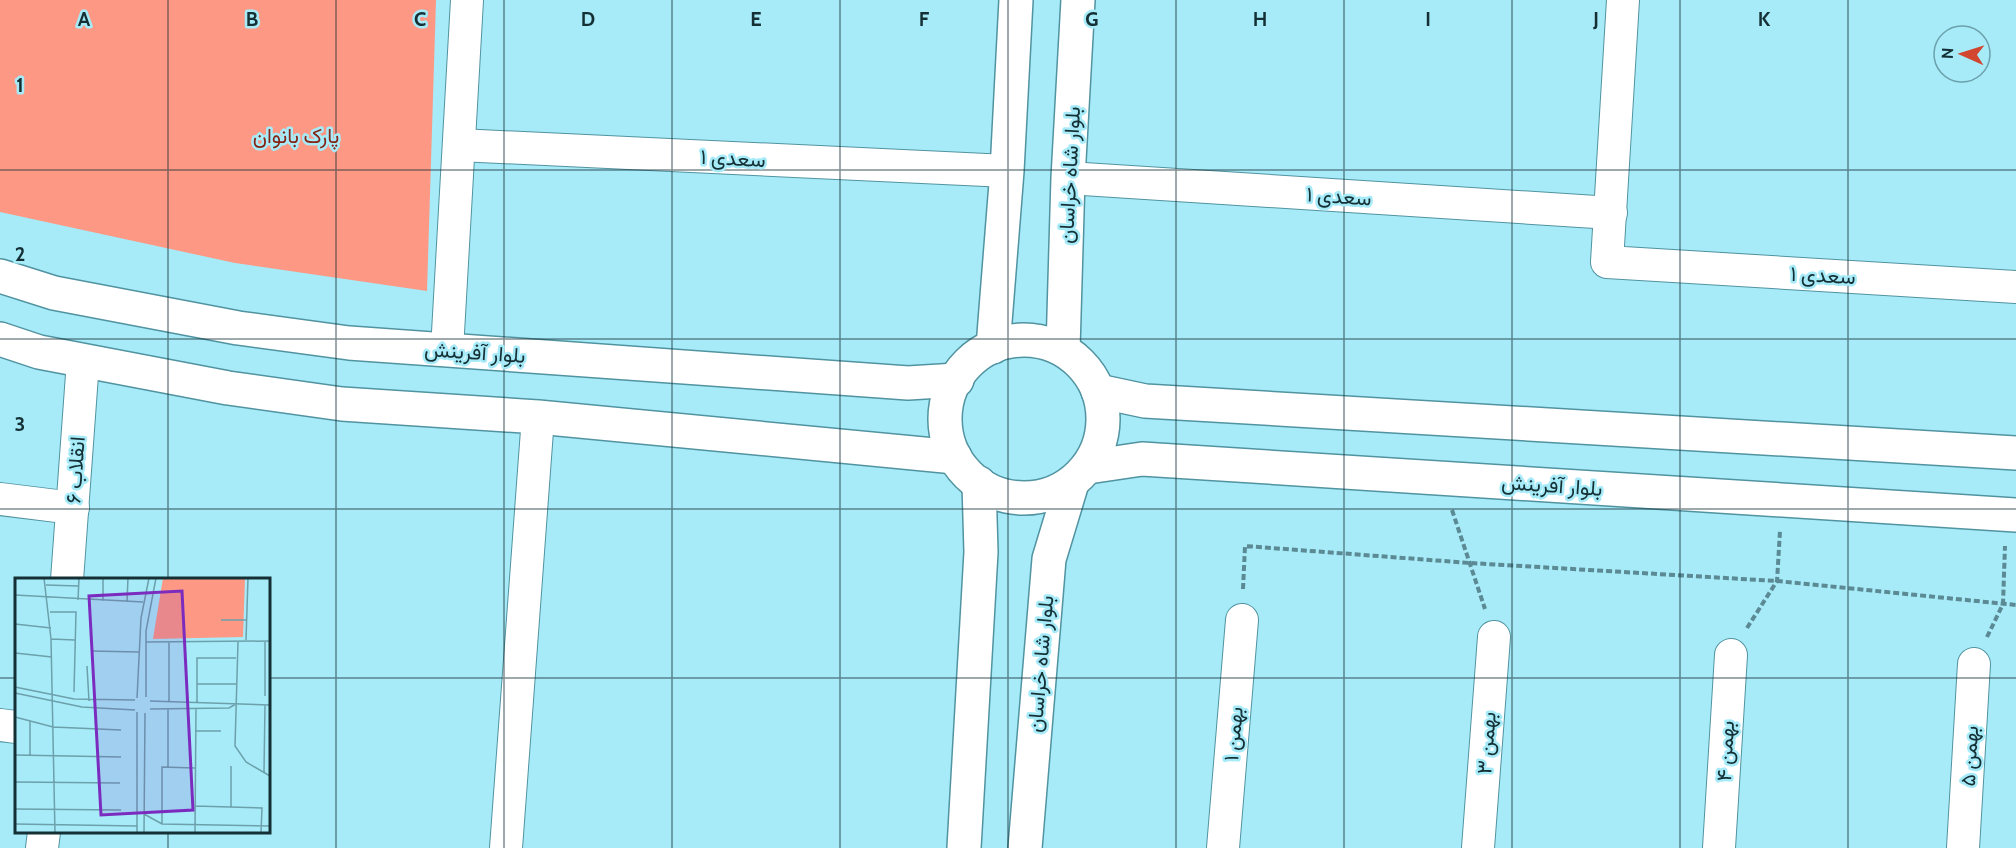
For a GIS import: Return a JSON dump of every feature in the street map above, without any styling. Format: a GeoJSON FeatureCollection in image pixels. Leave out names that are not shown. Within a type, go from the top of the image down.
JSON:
{"type":"FeatureCollection","features":[{"type":"Feature","properties":{"kind":"main road"},"geometry":{"type":"LineString","coordinates":[[993,347],[1007,171],[1016,0]]}},
{"type":"Feature","properties":{"kind":"main road","name":"بلوار شاه خراسان"},"geometry":{"type":"LineString","coordinates":[[1063,350],[1068,178],[1078,0]]}},
{"type":"Feature","properties":{"kind":"main road","name":"بلوار آفرینش"},"geometry":{"type":"LineString","coordinates":[[0,276],[54,293],[238,328],[349,343],[908,383],[957,380]]}},
{"type":"Feature","properties":{"kind":"main road"},"geometry":{"type":"LineString","coordinates":[[0,339],[39,352],[83,361],[228,388],[342,404],[538,417],[955,457]]}},
{"type":"Feature","properties":{"kind":"main road"},"geometry":{"type":"LineString","coordinates":[[1019,340],[1042,341],[1063,350],[1081,363],[1094,381],[1102,402],[1103,425],[1098,447],[1080,475],[1052,494],[1030,498],[1008,497],[987,489],[969,476],[955,457],[947,436],[945,413],[950,391],[961,371],[977,356],[993,347],[1019,340]]}},
{"type":"Feature","properties":{"kind":"main road"},"geometry":{"type":"LineString","coordinates":[[1098,391],[1145,401],[2016,453]]}},
{"type":"Feature","properties":{"kind":"main road","name":"بلوار آفرینش"},"geometry":{"type":"LineString","coordinates":[[1080,475],[1142,459],[2011,515]]}},
{"type":"Feature","properties":{"kind":"main road","name":"بلوار شاه خراسان"},"geometry":{"type":"LineString","coordinates":[[1025,848],[1049,559],[1080,475]]}},
{"type":"Feature","properties":{"kind":"main road"},"geometry":{"type":"LineString","coordinates":[[964,848],[981,552],[979,483]]}},
{"type":"Feature","properties":{"kind":"street"},"geometry":{"type":"LineString","coordinates":[[447,350],[467,0]]}},
{"type":"Feature","properties":{"kind":"street","name":"سعدی ۱"},"geometry":{"type":"LineString","coordinates":[[1623,0],[1607,262],[2016,287]]}},
{"type":"Feature","properties":{"kind":"street","name":"سعدی ۱"},"geometry":{"type":"LineString","coordinates":[[459,145],[1007,171]]}},
{"type":"Feature","properties":{"kind":"street","name":"سعدی ۱"},"geometry":{"type":"LineString","coordinates":[[1068,178],[1611,213]]}},
{"type":"Feature","properties":{"kind":"street","name":"انقلاب ۶"},"geometry":{"type":"LineString","coordinates":[[66,578],[83,361]]}},
{"type":"Feature","properties":{"kind":"street"},"geometry":{"type":"LineString","coordinates":[[506,848],[538,417]]}},
{"type":"Feature","properties":{"kind":"street"},"geometry":{"type":"LineString","coordinates":[[0,500],[73,508]]}},
{"type":"Feature","properties":{"kind":"street","name":"بهمن ۱"},"geometry":{"type":"LineString","coordinates":[[1223,848],[1242,620]]}},
{"type":"Feature","properties":{"kind":"street","name":"بهمن ۳"},"geometry":{"type":"LineString","coordinates":[[1478,848],[1494,637]]}},
{"type":"Feature","properties":{"kind":"street","name":"بهمن ۴"},"geometry":{"type":"LineString","coordinates":[[1719,848],[1731,655]]}},
{"type":"Feature","properties":{"kind":"street","name":"بهمن ۵"},"geometry":{"type":"LineString","coordinates":[[1963,848],[1974,664]]}},
{"type":"Feature","properties":{"kind":"street"},"geometry":{"type":"LineString","coordinates":[[0,725],[15,727]]}},
{"type":"Feature","properties":{"kind":"street"},"geometry":{"type":"LineString","coordinates":[[42,848],[44,833]]}},
{"type":"Feature","properties":{"kind":"path"},"geometry":{"type":"LineString","coordinates":[[1442,478],[1494,637]]}},
{"type":"Feature","properties":{"kind":"path"},"geometry":{"type":"LineString","coordinates":[[1731,655],[1777,581],[1782,500]]}},
{"type":"Feature","properties":{"kind":"path"},"geometry":{"type":"LineString","coordinates":[[1974,664],[2003,604],[2011,515]]}},
{"type":"Feature","properties":{"kind":"path"},"geometry":{"type":"LineString","coordinates":[[1242,620],[1245,546],[1777,581],[2016,604]]}},
{"type":"Feature","properties":{"kind":"green space","name":"پارک بانوان"},"geometry":{"type":"Polygon","coordinates":[[[0,0],[436,0],[427,291],[235,263],[0,212],[0,0]]]}}]}
